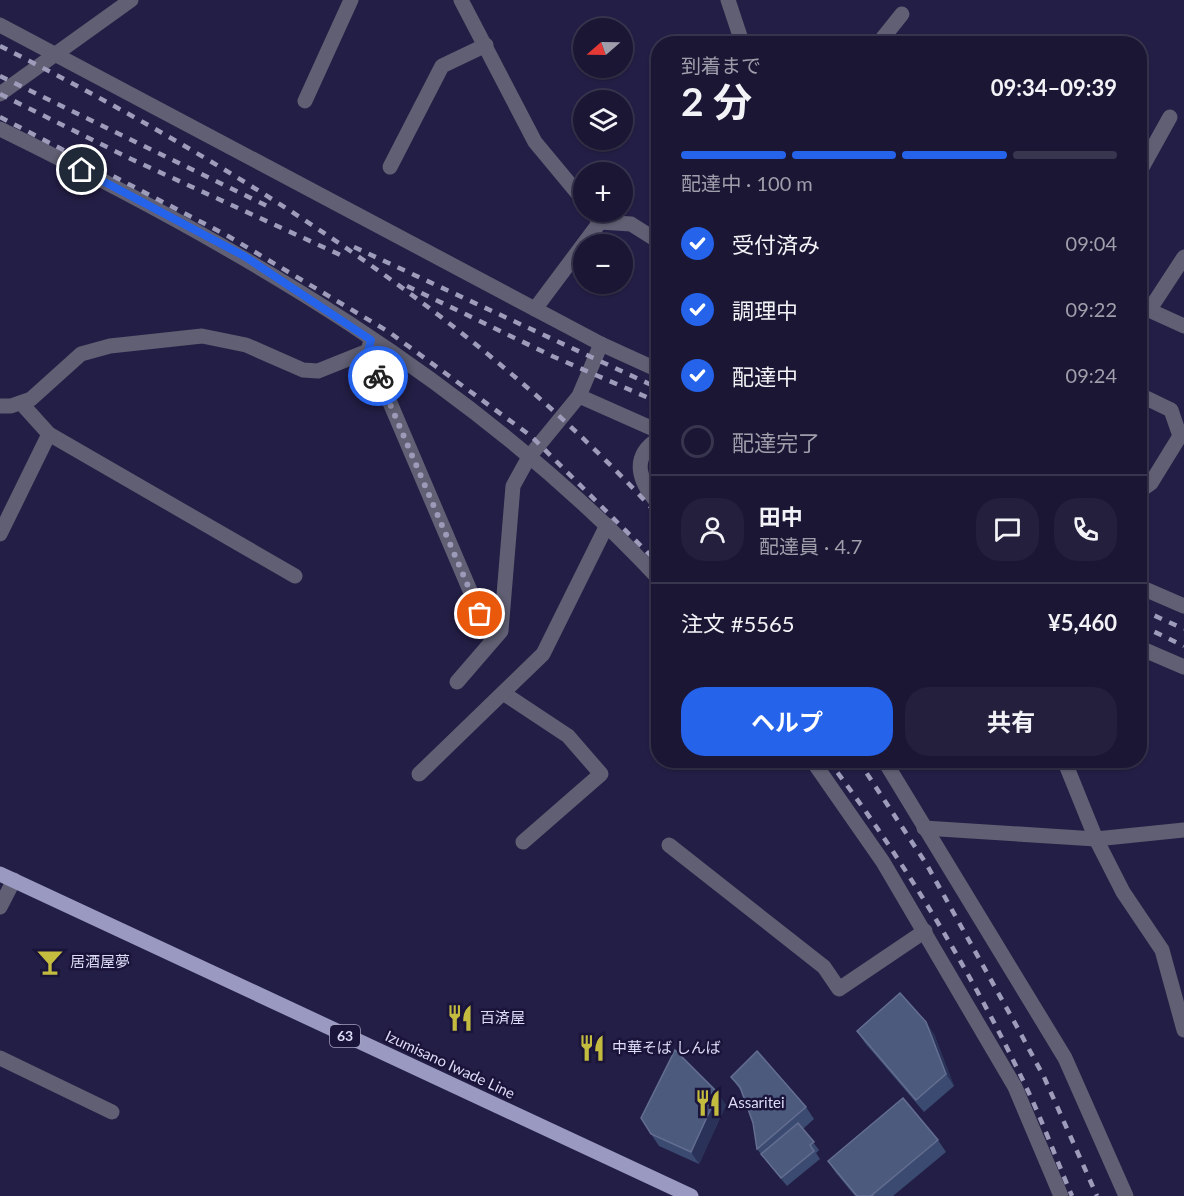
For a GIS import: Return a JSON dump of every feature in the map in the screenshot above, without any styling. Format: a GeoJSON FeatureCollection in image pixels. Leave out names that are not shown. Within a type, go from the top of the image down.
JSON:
{"type":"FeatureCollection","features":[{"type":"Feature","properties":{"kind":"main road","name":"Izumisano Iwade Line"},"geometry":{"type":"LineString","coordinates":[[0,874],[691,1196]]}},
{"type":"Feature","properties":{"kind":"street"},"geometry":{"type":"LineString","coordinates":[[0,94],[54,53],[131,0]]}},
{"type":"Feature","properties":{"kind":"street"},"geometry":{"type":"LineString","coordinates":[[305,101],[351,0]]}},
{"type":"Feature","properties":{"kind":"street"},"geometry":{"type":"LineString","coordinates":[[461,0],[535,142],[573,188]]}},
{"type":"Feature","properties":{"kind":"street"},"geometry":{"type":"LineString","coordinates":[[728,0],[740,36]]}},
{"type":"Feature","properties":{"kind":"street"},"geometry":{"type":"LineString","coordinates":[[885,36],[902,14]]}},
{"type":"Feature","properties":{"kind":"street"},"geometry":{"type":"LineString","coordinates":[[0,25],[601,344],[651,367]]}},
{"type":"Feature","properties":{"kind":"street"},"geometry":{"type":"LineString","coordinates":[[390,167],[442,66],[486,45]]}},
{"type":"Feature","properties":{"kind":"street"},"geometry":{"type":"LineString","coordinates":[[1147,158],[1170,117]]}},
{"type":"Feature","properties":{"kind":"street"},"geometry":{"type":"LineString","coordinates":[[0,129],[123,190],[244,256],[370,346],[450,391],[607,525],[651,571]]}},
{"type":"Feature","properties":{"kind":"street"},"geometry":{"type":"LineString","coordinates":[[535,309],[593,222]]}},
{"type":"Feature","properties":{"kind":"street"},"geometry":{"type":"LineString","coordinates":[[621,222],[631,224],[651,237]]}},
{"type":"Feature","properties":{"kind":"street"},"geometry":{"type":"LineString","coordinates":[[1147,304],[1184,257]]}},
{"type":"Feature","properties":{"kind":"street"},"geometry":{"type":"LineString","coordinates":[[1147,308],[1184,326]]}},
{"type":"Feature","properties":{"kind":"street"},"geometry":{"type":"LineString","coordinates":[[0,406],[11,406],[31,399],[81,354],[110,346],[202,336],[246,345],[303,370],[318,371],[370,346]]}},
{"type":"Feature","properties":{"kind":"street"},"geometry":{"type":"LineString","coordinates":[[457,682],[501,631],[513,486],[530,457],[579,396],[601,344]]}},
{"type":"Feature","properties":{"kind":"street"},"geometry":{"type":"LineString","coordinates":[[370,346],[480,614]]}},
{"type":"Feature","properties":{"kind":"street"},"geometry":{"type":"LineString","coordinates":[[579,396],[651,428]]}},
{"type":"Feature","properties":{"kind":"street"},"geometry":{"type":"LineString","coordinates":[[1147,398],[1170,410],[1180,436],[1147,485]]}},
{"type":"Feature","properties":{"kind":"street"},"geometry":{"type":"LineString","coordinates":[[21,403],[49,434],[295,576]]}},
{"type":"Feature","properties":{"kind":"street"},"geometry":{"type":"LineString","coordinates":[[0,534],[49,434]]}},
{"type":"Feature","properties":{"kind":"street"},"geometry":{"type":"LineString","coordinates":[[651,444],[647,447],[641,462],[643,487],[651,496]]}},
{"type":"Feature","properties":{"kind":"street"},"geometry":{"type":"LineString","coordinates":[[419,774],[543,654],[607,525]]}},
{"type":"Feature","properties":{"kind":"street"},"geometry":{"type":"LineString","coordinates":[[1147,590],[1184,606]]}},
{"type":"Feature","properties":{"kind":"street"},"geometry":{"type":"LineString","coordinates":[[1147,651],[1184,667]]}},
{"type":"Feature","properties":{"kind":"street"},"geometry":{"type":"LineString","coordinates":[[503,693],[568,736],[601,774],[523,842]]}},
{"type":"Feature","properties":{"kind":"street"},"geometry":{"type":"LineString","coordinates":[[818,768],[883,862],[1015,1087],[1060,1196]]}},
{"type":"Feature","properties":{"kind":"street"},"geometry":{"type":"LineString","coordinates":[[889,768],[1065,1058],[1126,1196]]}},
{"type":"Feature","properties":{"kind":"street"},"geometry":{"type":"LineString","coordinates":[[1067,768],[1096,839],[1123,892],[1162,950],[1184,1030]]}},
{"type":"Feature","properties":{"kind":"street"},"geometry":{"type":"LineString","coordinates":[[924,828],[1096,839],[1184,830]]}},
{"type":"Feature","properties":{"kind":"street"},"geometry":{"type":"LineString","coordinates":[[669,845],[824,968],[839,989],[925,931]]}},
{"type":"Feature","properties":{"kind":"street"},"geometry":{"type":"LineString","coordinates":[[0,907],[14,880]]}},
{"type":"Feature","properties":{"kind":"street"},"geometry":{"type":"LineString","coordinates":[[0,1058],[112,1112]]}},
{"type":"Feature","properties":{"kind":"building"},"geometry":{"type":"Polygon","coordinates":[[[900,993],[926,1022],[946,1074],[916,1100],[857,1031],[900,993]]]}},
{"type":"Feature","properties":{"kind":"building"},"geometry":{"type":"Polygon","coordinates":[[[675,1050],[718,1093],[691,1152],[651,1134],[641,1118],[675,1050]]]}},
{"type":"Feature","properties":{"kind":"building"},"geometry":{"type":"Polygon","coordinates":[[[757,1051],[806,1107],[757,1149],[753,1123],[740,1087],[731,1077],[757,1051]]]}},
{"type":"Feature","properties":{"kind":"building"},"geometry":{"type":"Polygon","coordinates":[[[903,1098],[938,1140],[873,1196],[857,1196],[828,1161],[903,1098]]]}},
{"type":"Feature","properties":{"kind":"building"},"geometry":{"type":"Polygon","coordinates":[[[798,1123],[814,1142],[810,1145],[814,1151],[781,1178],[761,1154],[798,1123]]]}},
{"type":"Feature","properties":{"kind":"railway"},"geometry":{"type":"LineString","coordinates":[[0,46],[178,142],[351,251],[433,311],[513,375],[588,443],[651,508]]}},
{"type":"Feature","properties":{"kind":"railway"},"geometry":{"type":"LineString","coordinates":[[0,76],[269,207]]}},
{"type":"Feature","properties":{"kind":"railway"},"geometry":{"type":"LineString","coordinates":[[0,94],[131,159],[347,258]]}},
{"type":"Feature","properties":{"kind":"railway"},"geometry":{"type":"LineString","coordinates":[[0,117],[228,236],[389,332],[531,436],[651,556]]}},
{"type":"Feature","properties":{"kind":"railway"},"geometry":{"type":"LineString","coordinates":[[354,247],[651,385]]}},
{"type":"Feature","properties":{"kind":"railway"},"geometry":{"type":"LineString","coordinates":[[407,286],[552,356],[651,399]]}},
{"type":"Feature","properties":{"kind":"railway"},"geometry":{"type":"LineString","coordinates":[[1147,612],[1184,629]]}},
{"type":"Feature","properties":{"kind":"railway"},"geometry":{"type":"LineString","coordinates":[[1147,628],[1184,646]]}},
{"type":"Feature","properties":{"kind":"railway"},"geometry":{"type":"LineString","coordinates":[[834,768],[884,837],[962,963],[1028,1091],[1072,1196]]}},
{"type":"Feature","properties":{"kind":"railway"},"geometry":{"type":"LineString","coordinates":[[863,768],[927,865],[1016,1025],[1044,1077],[1097,1196]]}},
{"type":"Feature","properties":{"kind":"way so far"},"geometry":{"type":"LineString","coordinates":[[378,376],[480,614]]}},
{"type":"Feature","properties":{"kind":"place","name":"居酒屋夢"},"geometry":{"type":"Point","coordinates":[50,962]}},
{"type":"Feature","properties":{"kind":"place","name":"百済屋"},"geometry":{"type":"Point","coordinates":[460,1018]}},
{"type":"Feature","properties":{"kind":"place","name":"中華そば しんば"},"geometry":{"type":"Point","coordinates":[592,1048]}},
{"type":"Feature","properties":{"kind":"place","name":"Assaritei"},"geometry":{"type":"Point","coordinates":[708,1103]}},
{"type":"Feature","properties":{"kind":"route"},"geometry":{"type":"LineString","coordinates":[[82,170],[244,256],[371,340],[368,351],[378,376]]}}]}
